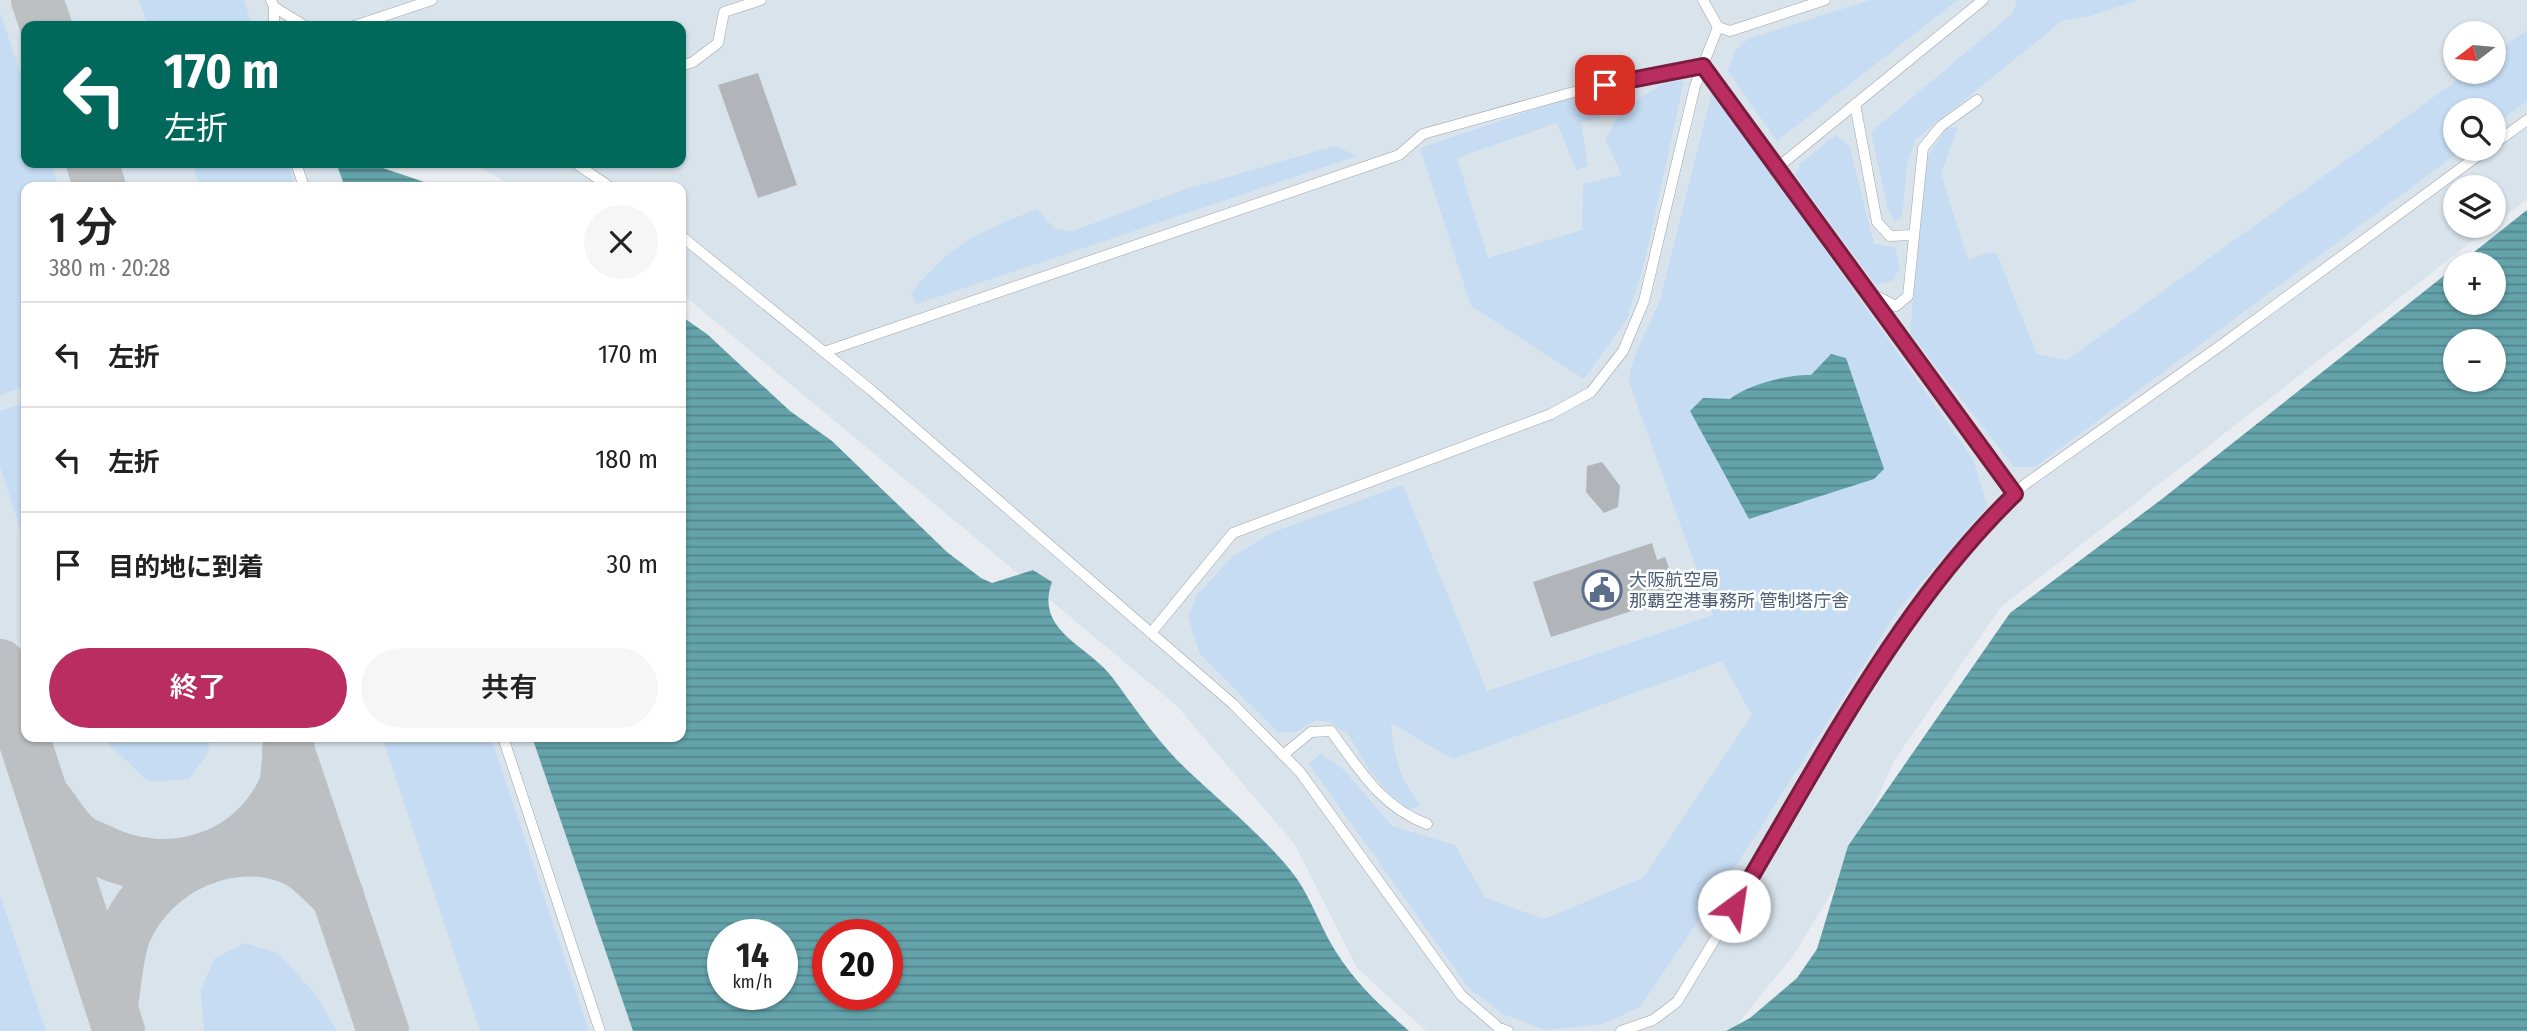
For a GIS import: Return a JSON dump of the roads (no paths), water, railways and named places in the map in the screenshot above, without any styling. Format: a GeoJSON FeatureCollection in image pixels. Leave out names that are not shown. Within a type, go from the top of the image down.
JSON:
{"type":"FeatureCollection","features":[{"type":"Feature","properties":{"kind":"lane"},"geometry":{"type":"LineString","coordinates":[[369,21],[432,0]]}},
{"type":"Feature","properties":{"kind":"lane"},"geometry":{"type":"LineString","coordinates":[[686,64],[718,43],[724,12],[761,0]]}},
{"type":"Feature","properties":{"kind":"lane"},"geometry":{"type":"LineString","coordinates":[[1703,0],[1718,27],[1730,31],[1825,0]]}},
{"type":"Feature","properties":{"kind":"lane"},"geometry":{"type":"LineString","coordinates":[[1777,168],[1983,0]]}},
{"type":"Feature","properties":{"kind":"lane"},"geometry":{"type":"LineString","coordinates":[[272,4],[298,21]]}},
{"type":"Feature","properties":{"kind":"lane"},"geometry":{"type":"LineString","coordinates":[[1151,633],[1233,533],[1551,414],[1591,392],[1623,351],[1644,301],[1695,86],[1718,27]]}},
{"type":"Feature","properties":{"kind":"lane"},"geometry":{"type":"LineString","coordinates":[[1703,66],[2015,494]]}},
{"type":"Feature","properties":{"kind":"lane"},"geometry":{"type":"LineString","coordinates":[[824,352],[1399,155],[1423,134],[1581,90],[1703,66]]}},
{"type":"Feature","properties":{"kind":"lane"},"geometry":{"type":"LineString","coordinates":[[1868,293],[1896,306],[1908,296],[1923,148],[1941,126],[1977,100]]}},
{"type":"Feature","properties":{"kind":"lane"},"geometry":{"type":"LineString","coordinates":[[1855,104],[1877,222],[1890,236],[1913,235]]}},
{"type":"Feature","properties":{"kind":"lane"},"geometry":{"type":"LineString","coordinates":[[2506,135],[2527,120]]}},
{"type":"Feature","properties":{"kind":"lane"},"geometry":{"type":"LineString","coordinates":[[1621,1031],[1653,1020],[1677,1002],[1896,639],[1940,576],[1984,523],[2015,494],[2471,161]]}},
{"type":"Feature","properties":{"kind":"lane"},"geometry":{"type":"LineString","coordinates":[[582,168],[603,182]]}},
{"type":"Feature","properties":{"kind":"lane"},"geometry":{"type":"LineString","coordinates":[[686,240],[824,352],[1233,704],[1308,783],[1461,995],[1499,1028],[1508,1031]]}},
{"type":"Feature","properties":{"kind":"lane"},"geometry":{"type":"LineString","coordinates":[[1283,755],[1311,732],[1331,731],[1378,796],[1407,817],[1427,824]]}},
{"type":"Feature","properties":{"kind":"lane"},"geometry":{"type":"LineString","coordinates":[[505,742],[600,1031]]}},
{"type":"Feature","properties":{"kind":"place","name":"大阪航空局 那覇空港事務所 管制塔庁舎"},"geometry":{"type":"Point","coordinates":[1602,590]}}]}
